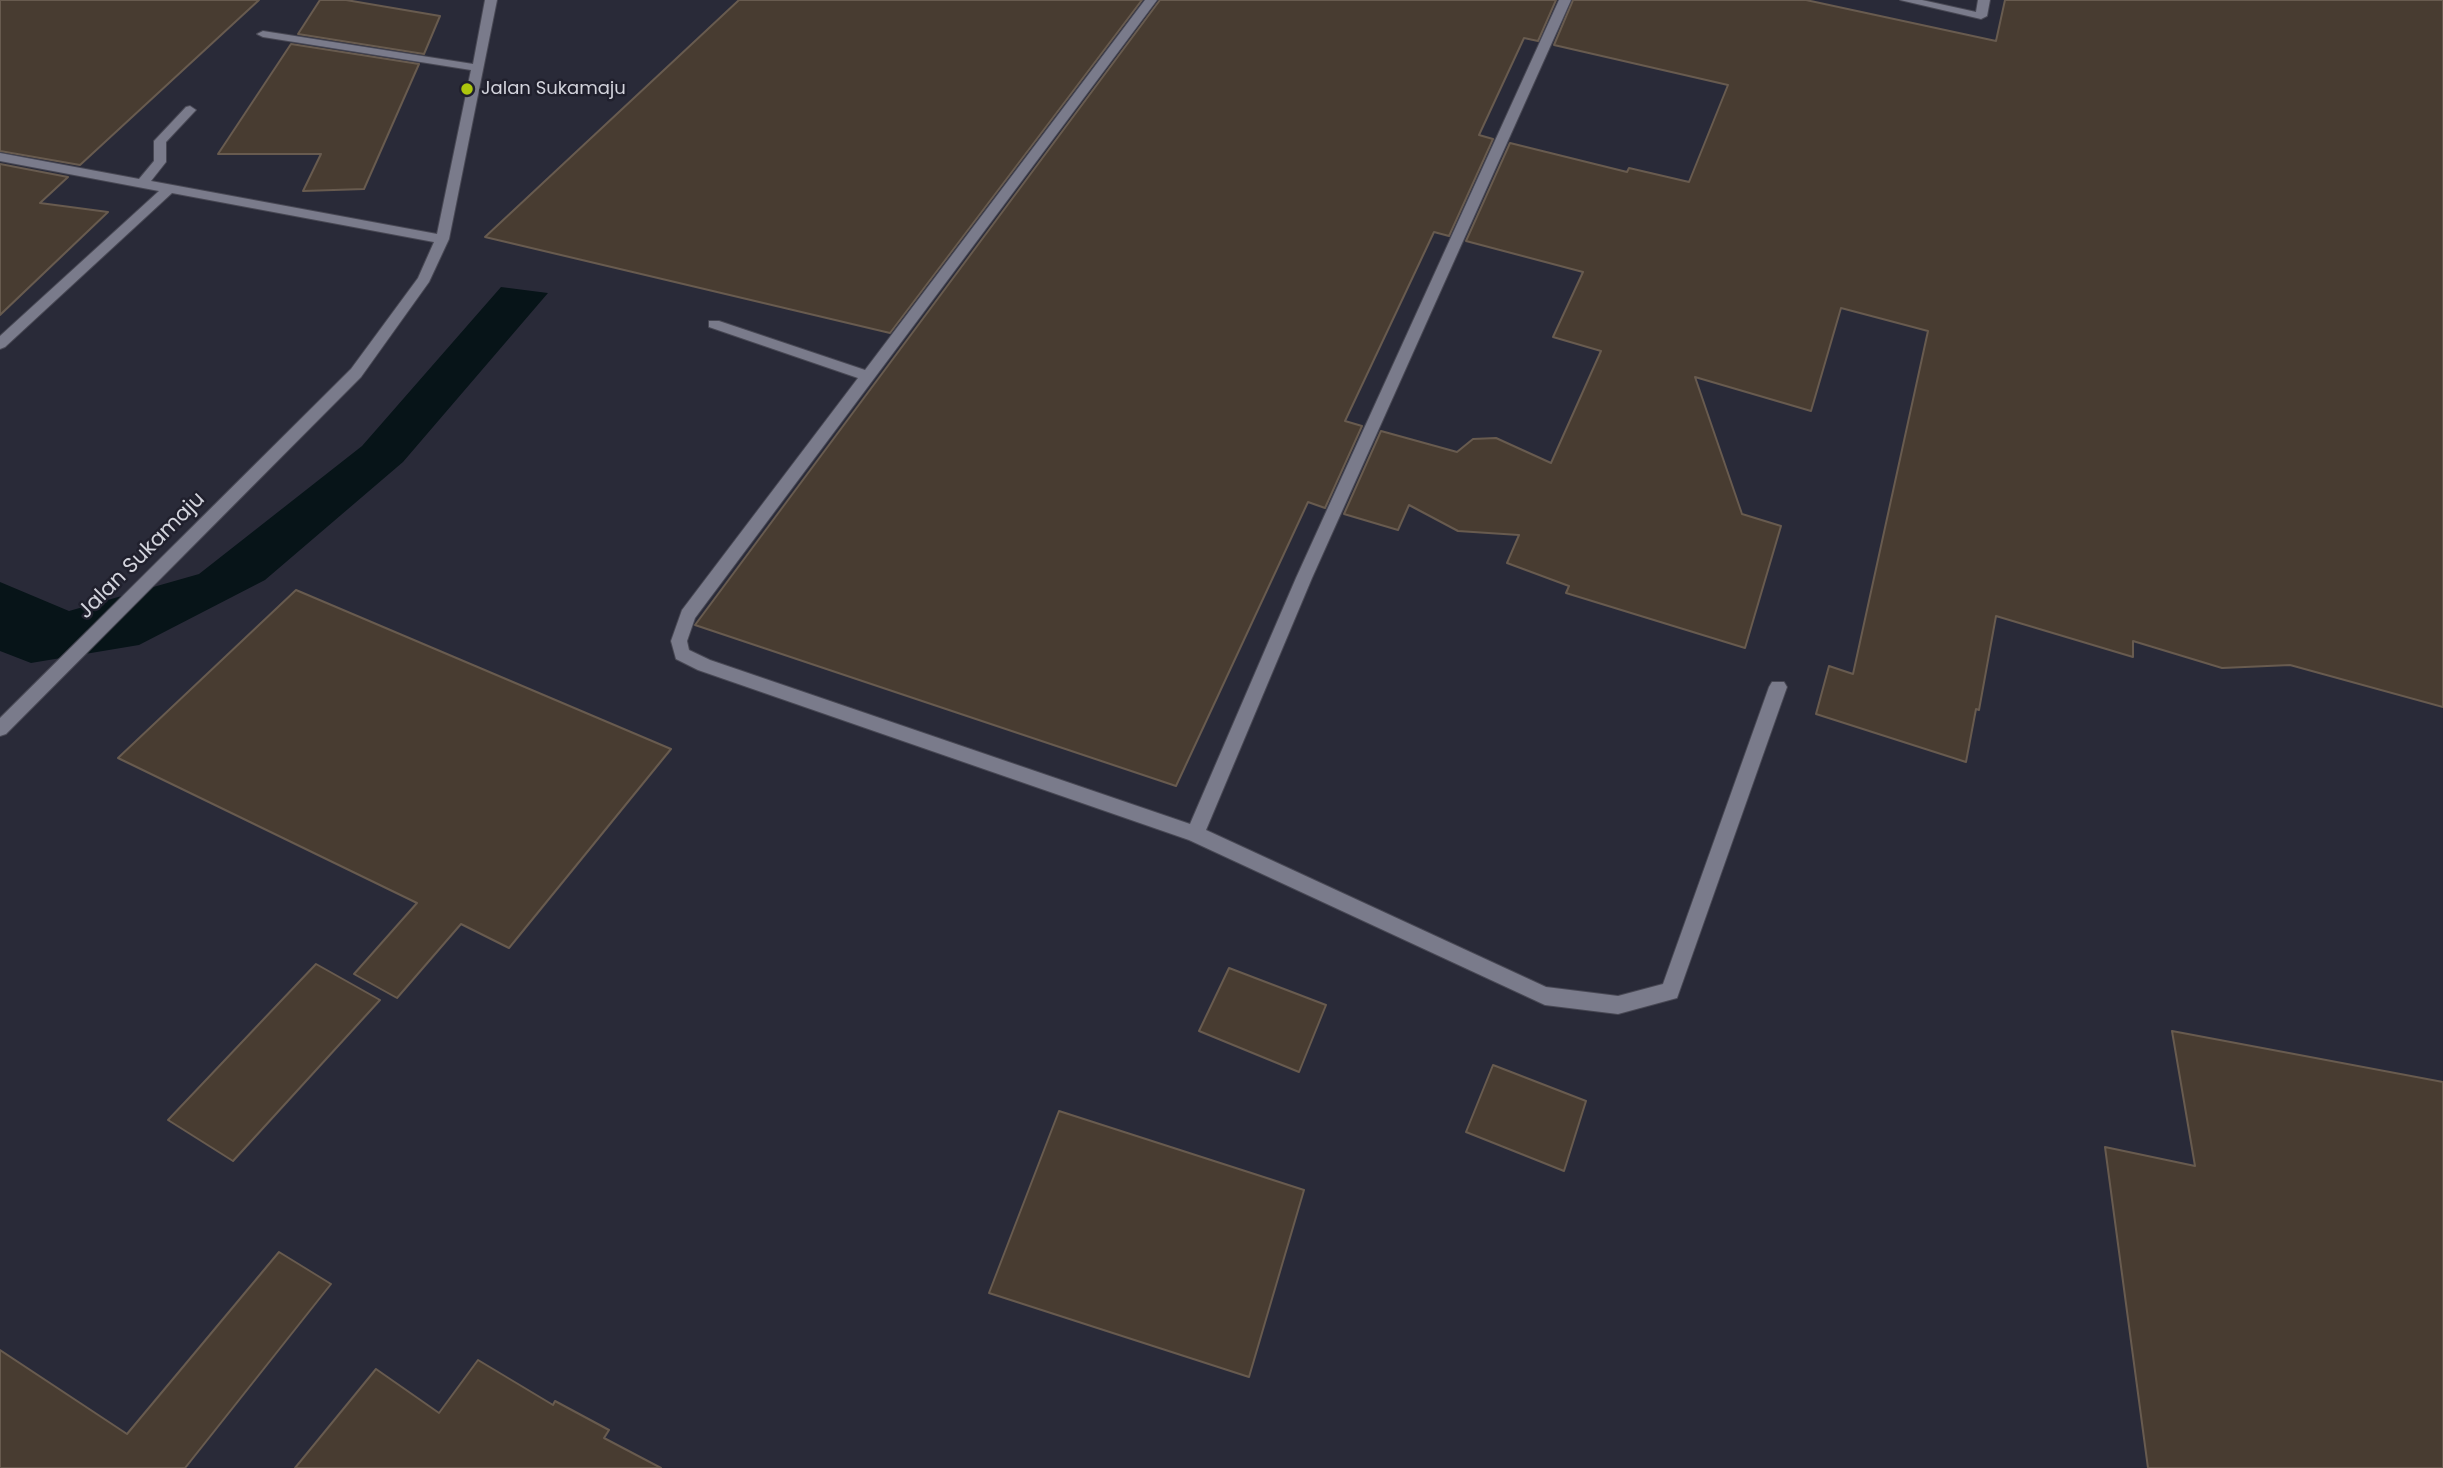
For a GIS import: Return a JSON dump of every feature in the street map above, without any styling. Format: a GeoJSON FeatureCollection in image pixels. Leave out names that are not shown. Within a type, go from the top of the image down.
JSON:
{"type":"FeatureCollection","features":[{"type":"Feature","properties":{"kind":"street","name":"Jalan Sukamaju"},"geometry":{"type":"LineString","coordinates":[[0,729],[356,373],[424,279],[442,239],[491,0]]}},
{"type":"Feature","properties":{"kind":"street"},"geometry":{"type":"LineString","coordinates":[[1151,0],[688,615],[679,641],[682,654],[717,670],[1195,834],[1545,996],[1618,1004],[1670,991],[1778,687]]}},
{"type":"Feature","properties":{"kind":"street"},"geometry":{"type":"LineString","coordinates":[[1195,834],[1304,578],[1565,0]]}},
{"type":"Feature","properties":{"kind":"street"},"geometry":{"type":"LineString","coordinates":[[1906,0],[1981,16],[1984,0]]}},
{"type":"Feature","properties":{"kind":"street"},"geometry":{"type":"LineString","coordinates":[[263,34],[478,68]]}},
{"type":"Feature","properties":{"kind":"street"},"geometry":{"type":"LineString","coordinates":[[142,183],[160,162],[160,141],[190,110]]}},
{"type":"Feature","properties":{"kind":"street"},"geometry":{"type":"LineString","coordinates":[[0,156],[442,239]]}},
{"type":"Feature","properties":{"kind":"street"},"geometry":{"type":"LineString","coordinates":[[0,344],[170,188]]}},
{"type":"Feature","properties":{"kind":"street"},"geometry":{"type":"LineString","coordinates":[[714,324],[868,376]]}},
{"type":"Feature","properties":{"kind":"shaded area"},"geometry":{"type":"Polygon","coordinates":[[[501,287],[548,293],[403,462],[265,580],[139,645],[31,663],[0,651],[0,582],[69,611],[199,574],[362,446],[501,287]]]}},
{"type":"Feature","properties":{"kind":"building"},"geometry":{"type":"Polygon","coordinates":[[[0,0],[259,0],[80,165],[0,151],[0,0]]]}},
{"type":"Feature","properties":{"kind":"building"},"geometry":{"type":"Polygon","coordinates":[[[320,0],[346,0],[440,16],[424,54],[298,34],[320,0]]]}},
{"type":"Feature","properties":{"kind":"building"},"geometry":{"type":"Polygon","coordinates":[[[739,0],[1142,0],[890,333],[485,237],[739,0]]]}},
{"type":"Feature","properties":{"kind":"building"},"geometry":{"type":"Polygon","coordinates":[[[1160,0],[1556,0],[1538,41],[1524,38],[1479,135],[1493,139],[1449,236],[1434,232],[1345,421],[1362,426],[1325,508],[1308,502],[1176,786],[695,625],[1160,0]]]}},
{"type":"Feature","properties":{"kind":"building"},"geometry":{"type":"Polygon","coordinates":[[[1573,0],[1806,0],[1996,41],[2005,0],[2443,0],[2443,707],[2290,665],[2222,668],[2133,641],[2133,657],[1996,616],[1979,710],[1976,709],[1966,762],[1816,714],[1829,666],[1853,674],[1928,331],[1841,308],[1811,411],[1695,377],[1742,514],[1781,526],[1745,648],[1566,593],[1569,586],[1507,563],[1519,535],[1458,531],[1409,505],[1398,530],[1344,514],[1381,431],[1457,452],[1473,439],[1496,438],[1551,463],[1601,351],[1553,337],[1583,272],[1466,241],[1510,143],[1627,172],[1629,168],[1689,182],[1728,85],[1554,45],[1573,0]]]}},
{"type":"Feature","properties":{"kind":"building"},"geometry":{"type":"Polygon","coordinates":[[[291,44],[419,64],[364,189],[303,191],[321,154],[218,154],[291,44]]]}},
{"type":"Feature","properties":{"kind":"building"},"geometry":{"type":"Polygon","coordinates":[[[0,164],[68,177],[40,203],[108,212],[0,315],[0,164]]]}},
{"type":"Feature","properties":{"kind":"building"},"geometry":{"type":"Polygon","coordinates":[[[296,590],[671,749],[509,948],[461,924],[397,998],[354,974],[417,903],[118,758],[296,590]]]}},
{"type":"Feature","properties":{"kind":"building"},"geometry":{"type":"Polygon","coordinates":[[[316,964],[380,1000],[233,1161],[168,1120],[316,964]]]}},
{"type":"Feature","properties":{"kind":"building"},"geometry":{"type":"Polygon","coordinates":[[[1229,968],[1326,1005],[1299,1072],[1199,1031],[1229,968]]]}},
{"type":"Feature","properties":{"kind":"building"},"geometry":{"type":"Polygon","coordinates":[[[2172,1031],[2443,1082],[2443,1468],[2148,1468],[2105,1147],[2195,1166],[2172,1031]]]}},
{"type":"Feature","properties":{"kind":"building"},"geometry":{"type":"Polygon","coordinates":[[[1493,1065],[1586,1101],[1564,1171],[1466,1132],[1493,1065]]]}},
{"type":"Feature","properties":{"kind":"building"},"geometry":{"type":"Polygon","coordinates":[[[1059,1111],[1304,1190],[1249,1377],[989,1293],[1059,1111]]]}},
{"type":"Feature","properties":{"kind":"building"},"geometry":{"type":"Polygon","coordinates":[[[279,1252],[331,1284],[185,1468],[0,1468],[0,1350],[127,1434],[279,1252]]]}},
{"type":"Feature","properties":{"kind":"building"},"geometry":{"type":"Polygon","coordinates":[[[478,1360],[553,1405],[555,1401],[609,1430],[604,1438],[661,1468],[295,1468],[376,1369],[439,1413],[478,1360]]]}},
{"type":"Feature","properties":{"kind":"place","name":"Jalan Sukamaju"},"geometry":{"type":"Point","coordinates":[467,89]}}]}
